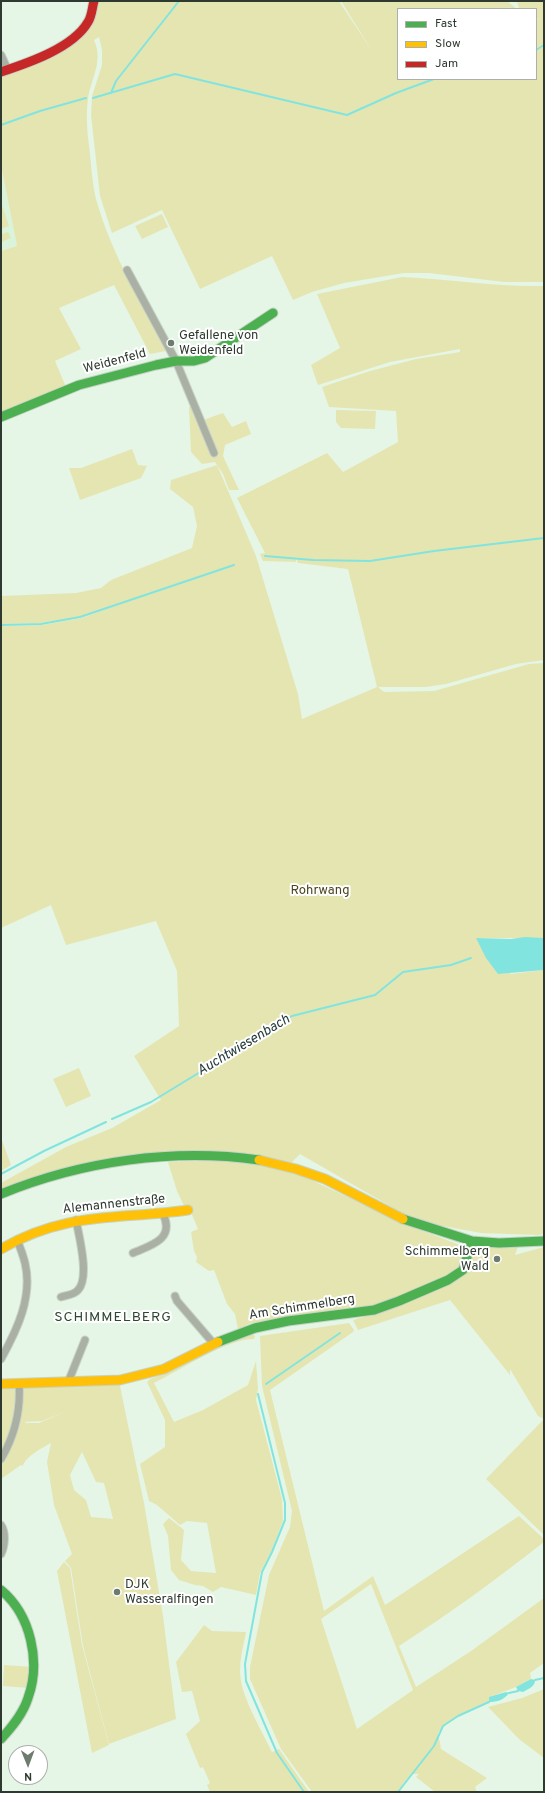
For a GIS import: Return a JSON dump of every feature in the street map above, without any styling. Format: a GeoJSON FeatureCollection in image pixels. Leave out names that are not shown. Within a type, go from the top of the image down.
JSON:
{"type":"FeatureCollection","features":[{"type":"Feature","properties":{"kind":"street"},"geometry":{"type":"LineString","coordinates":[[1,55],[4,71],[51,52],[73,38],[88,22],[94,1]]}},
{"type":"Feature","properties":{"kind":"street"},"geometry":{"type":"LineString","coordinates":[[127,270],[176,361],[214,453]]}},
{"type":"Feature","properties":{"kind":"street","name":"Weidenfeld"},"geometry":{"type":"LineString","coordinates":[[1,417],[61,391],[176,361],[194,361],[205,358],[273,313]]}},
{"type":"Feature","properties":{"kind":"street"},"geometry":{"type":"LineString","coordinates":[[1,1194],[49,1177],[103,1165],[145,1158],[219,1155],[288,1166],[303,1171],[326,1179],[406,1220],[472,1241],[519,1244],[544,1241]]}},
{"type":"Feature","properties":{"kind":"street","name":"Alemannenstraße"},"geometry":{"type":"LineString","coordinates":[[1,1249],[32,1232],[56,1224],[76,1220],[134,1214],[163,1214],[188,1210]]}},
{"type":"Feature","properties":{"kind":"street"},"geometry":{"type":"LineString","coordinates":[[133,1253],[160,1240],[165,1234],[168,1224],[163,1214]]}},
{"type":"Feature","properties":{"kind":"street"},"geometry":{"type":"LineString","coordinates":[[61,1297],[74,1294],[79,1290],[83,1279],[83,1260],[76,1220]]}},
{"type":"Feature","properties":{"kind":"street"},"geometry":{"type":"LineString","coordinates":[[1,1359],[15,1334],[23,1312],[26,1292],[25,1264],[17,1240]]}},
{"type":"Feature","properties":{"kind":"street","name":"Am Schimmelberg"},"geometry":{"type":"LineString","coordinates":[[1,1384],[69,1380],[120,1380],[164,1369],[214,1344],[255,1328],[288,1321],[374,1310],[448,1280],[463,1270],[472,1241]]}},
{"type":"Feature","properties":{"kind":"street"},"geometry":{"type":"LineString","coordinates":[[175,1296],[177,1301],[214,1344]]}},
{"type":"Feature","properties":{"kind":"street"},"geometry":{"type":"LineString","coordinates":[[69,1380],[85,1340]]}},
{"type":"Feature","properties":{"kind":"street"},"geometry":{"type":"LineString","coordinates":[[1,1459],[11,1443],[17,1421],[20,1401],[19,1383]]}},
{"type":"Feature","properties":{"kind":"street"},"geometry":{"type":"LineString","coordinates":[[1,1525],[3,1528],[4,1544],[1,1554]]}},
{"type":"Feature","properties":{"kind":"street"},"geometry":{"type":"LineString","coordinates":[[1,1590],[19,1610],[30,1633],[35,1656],[35,1674],[30,1696],[14,1725],[1,1739]]}},
{"type":"Feature","properties":{"kind":"shaded area"},"geometry":{"type":"Polygon","coordinates":[[[1,168],[17,246],[1,251],[1,168]]]}},
{"type":"Feature","properties":{"kind":"green space"},"geometry":{"type":"Polygon","coordinates":[[[94,1],[339,1],[372,51],[341,1],[507,1],[516,8],[397,8],[397,80],[537,80],[537,8],[519,8],[517,1],[544,1],[544,282],[504,282],[429,273],[404,273],[344,283],[312,292],[293,300],[272,256],[200,289],[162,210],[112,233],[100,196],[91,115],[92,96],[102,65],[102,50],[99,37],[94,40],[98,55],[96,70],[88,99],[87,116],[96,199],[102,219],[118,258],[166,351],[150,354],[114,285],[59,308],[81,349],[55,361],[66,387],[1,413],[1,251],[17,246],[1,166],[1,72],[73,38],[94,1]]]}},
{"type":"Feature","properties":{"kind":"green space"},"geometry":{"type":"Polygon","coordinates":[[[1,202],[9,226],[1,229],[1,202]]]}},
{"type":"Feature","properties":{"kind":"green space"},"geometry":{"type":"Polygon","coordinates":[[[162,214],[168,227],[142,239],[135,226],[162,214]]]}},
{"type":"Feature","properties":{"kind":"green space"},"geometry":{"type":"Polygon","coordinates":[[[8,232],[11,238],[1,242],[1,234],[8,232]]]}},
{"type":"Feature","properties":{"kind":"green space","name":"Rohrwang"},"geometry":{"type":"Polygon","coordinates":[[[402,277],[508,285],[544,286],[544,660],[516,664],[446,684],[426,687],[378,687],[384,692],[434,691],[529,664],[544,663],[544,938],[476,938],[511,974],[544,970],[544,1234],[481,1233],[416,1221],[300,1154],[291,1163],[177,1152],[1,1190],[1,1183],[66,1147],[112,1128],[161,1100],[134,1056],[179,1026],[177,971],[156,921],[66,945],[51,905],[1,928],[1,626],[42,625],[81,618],[169,587],[80,617],[41,623],[1,624],[1,596],[76,593],[101,588],[111,580],[192,548],[197,526],[193,507],[170,489],[171,480],[217,465],[256,556],[298,694],[302,719],[377,687],[348,569],[298,563],[296,557],[296,562],[263,561],[260,554],[265,553],[237,498],[327,453],[343,472],[398,442],[396,411],[329,407],[322,387],[370,371],[416,359],[460,352],[460,349],[390,362],[318,385],[311,365],[340,348],[317,294],[402,277]]]}},
{"type":"Feature","properties":{"kind":"green space"},"geometry":{"type":"Polygon","coordinates":[[[194,404],[203,420],[223,413],[232,427],[246,421],[251,434],[225,445],[223,456],[239,490],[229,490],[223,474],[215,462],[202,464],[191,452],[189,407],[194,404]]]}},
{"type":"Feature","properties":{"kind":"green space"},"geometry":{"type":"Polygon","coordinates":[[[336,410],[376,411],[375,429],[341,428],[336,422],[336,410]]]}},
{"type":"Feature","properties":{"kind":"green space"},"geometry":{"type":"Polygon","coordinates":[[[132,449],[138,465],[147,466],[141,478],[80,500],[69,468],[81,468],[132,449]]]}},
{"type":"Feature","properties":{"kind":"green space"},"geometry":{"type":"Polygon","coordinates":[[[79,1068],[91,1096],[66,1107],[53,1079],[79,1068]]]}},
{"type":"Feature","properties":{"kind":"green space"},"geometry":{"type":"Polygon","coordinates":[[[1,1138],[11,1165],[1,1171],[1,1138]]]}},
{"type":"Feature","properties":{"kind":"green space"},"geometry":{"type":"Polygon","coordinates":[[[210,1160],[275,1167],[305,1177],[407,1225],[460,1245],[464,1254],[460,1266],[453,1273],[404,1295],[372,1306],[251,1323],[238,1329],[235,1314],[227,1304],[214,1270],[209,1271],[196,1262],[197,1257],[194,1251],[191,1232],[198,1229],[190,1210],[185,1208],[177,1191],[168,1162],[210,1160]]]}},
{"type":"Feature","properties":{"kind":"green space"},"geometry":{"type":"Polygon","coordinates":[[[474,1243],[518,1246],[515,1255],[544,1247],[544,1419],[538,1416],[510,1369],[510,1375],[450,1300],[358,1330],[353,1320],[395,1308],[457,1279],[474,1243]]]}},
{"type":"Feature","properties":{"kind":"green space"},"geometry":{"type":"Polygon","coordinates":[[[349,1323],[354,1330],[270,1390],[324,1611],[373,1576],[385,1605],[519,1516],[544,1539],[544,1542],[491,1583],[399,1646],[416,1687],[471,1651],[544,1598],[544,1663],[530,1673],[531,1679],[516,1687],[490,1697],[489,1702],[455,1718],[438,1733],[441,1749],[487,1778],[475,1787],[477,1792],[435,1792],[416,1777],[419,1774],[411,1774],[397,1792],[312,1792],[281,1749],[250,1679],[250,1667],[269,1575],[290,1527],[292,1511],[262,1386],[260,1336],[349,1323]],[[371,1584],[321,1619],[357,1729],[413,1690],[371,1584]]]}},
{"type":"Feature","properties":{"kind":"green space"},"geometry":{"type":"Polygon","coordinates":[[[252,1334],[255,1336],[254,1339],[243,1340],[217,1349],[154,1383],[174,1422],[203,1410],[248,1385],[256,1361],[258,1389],[256,1400],[282,1499],[283,1521],[271,1552],[260,1573],[256,1595],[221,1587],[213,1592],[203,1586],[179,1580],[171,1570],[168,1536],[163,1524],[169,1518],[184,1530],[181,1560],[191,1571],[216,1573],[207,1523],[187,1521],[180,1525],[157,1505],[149,1501],[140,1464],[165,1447],[165,1420],[147,1382],[150,1379],[177,1369],[205,1353],[252,1334]]]}},
{"type":"Feature","properties":{"kind":"green space","name":"DJK Wasseralfingen"},"geometry":{"type":"Polygon","coordinates":[[[119,1381],[144,1503],[163,1616],[176,1719],[109,1744],[83,1646],[71,1568],[65,1561],[72,1554],[54,1505],[47,1462],[51,1443],[30,1456],[23,1466],[21,1465],[1,1479],[1,1462],[12,1443],[20,1384],[119,1381]],[[67,1411],[42,1421],[25,1422],[39,1423],[67,1411]],[[82,1452],[70,1475],[74,1490],[86,1500],[91,1517],[113,1519],[104,1483],[96,1482],[82,1452]]]}},
{"type":"Feature","properties":{"kind":"green space"},"geometry":{"type":"Polygon","coordinates":[[[18,1384],[16,1421],[1,1457],[1,1385],[18,1384]]]}},
{"type":"Feature","properties":{"kind":"green space"},"geometry":{"type":"Polygon","coordinates":[[[544,1420],[544,1535],[486,1479],[544,1420]]]}},
{"type":"Feature","properties":{"kind":"green space"},"geometry":{"type":"Polygon","coordinates":[[[64,1562],[70,1568],[82,1645],[109,1745],[92,1753],[57,1571],[64,1562]]]}},
{"type":"Feature","properties":{"kind":"green space"},"geometry":{"type":"Polygon","coordinates":[[[204,1625],[212,1631],[246,1632],[241,1656],[240,1675],[246,1698],[272,1752],[279,1749],[309,1792],[210,1792],[207,1785],[210,1783],[203,1767],[200,1768],[186,1734],[200,1721],[192,1691],[182,1692],[176,1662],[204,1625]]]}},
{"type":"Feature","properties":{"kind":"green space"},"geometry":{"type":"Polygon","coordinates":[[[4,1665],[33,1667],[30,1688],[3,1686],[4,1665]]]}},
{"type":"Feature","properties":{"kind":"green space"},"geometry":{"type":"Polygon","coordinates":[[[544,1689],[544,1758],[519,1739],[488,1707],[522,1698],[544,1689]]]}},
{"type":"Feature","properties":{"kind":"water"},"geometry":{"type":"Polygon","coordinates":[[[525,937],[544,938],[544,970],[498,974],[486,958],[476,938],[511,939],[525,937]]]}},
{"type":"Feature","properties":{"kind":"water"},"geometry":{"type":"Polygon","coordinates":[[[531,1679],[535,1680],[533,1686],[523,1692],[518,1691],[516,1687],[531,1679]]]}},
{"type":"Feature","properties":{"kind":"water"},"geometry":{"type":"Polygon","coordinates":[[[506,1692],[509,1693],[503,1699],[489,1702],[489,1697],[506,1692]]]}},
{"type":"Feature","properties":{"kind":"waterway"},"geometry":{"type":"LineString","coordinates":[[111,93],[116,81],[179,1]]}},
{"type":"Feature","properties":{"kind":"waterway"},"geometry":{"type":"LineString","coordinates":[[537,49],[544,45]]}},
{"type":"Feature","properties":{"kind":"waterway"},"geometry":{"type":"LineString","coordinates":[[93,98],[175,74],[347,115],[396,93],[431,80]]}},
{"type":"Feature","properties":{"kind":"waterway"},"geometry":{"type":"LineString","coordinates":[[1,125],[40,111],[86,98]]}},
{"type":"Feature","properties":{"kind":"waterway"},"geometry":{"type":"LineString","coordinates":[[265,556],[313,560],[370,561],[434,551],[544,538]]}},
{"type":"Feature","properties":{"kind":"waterway"},"geometry":{"type":"LineString","coordinates":[[1,625],[41,624],[80,617],[234,565]]}},
{"type":"Feature","properties":{"kind":"waterway","name":"Auchtwiesenbach"},"geometry":{"type":"LineString","coordinates":[[112,1119],[151,1102],[292,1016],[375,995],[403,972],[451,965],[471,958]]}},
{"type":"Feature","properties":{"kind":"waterway","name":"Auchtwiesenbach"},"geometry":{"type":"LineString","coordinates":[[1,1174],[44,1151],[106,1122]]}},
{"type":"Feature","properties":{"kind":"waterway"},"geometry":{"type":"LineString","coordinates":[[266,1384],[340,1333]]}},
{"type":"Feature","properties":{"kind":"waterway"},"geometry":{"type":"LineString","coordinates":[[258,1394],[285,1503],[285,1520],[262,1572],[245,1664],[246,1681],[277,1753],[304,1792]]}},
{"type":"Feature","properties":{"kind":"waterway"},"geometry":{"type":"LineString","coordinates":[[535,1680],[544,1678]]}},
{"type":"Feature","properties":{"kind":"waterway"},"geometry":{"type":"LineString","coordinates":[[509,1693],[518,1691]]}},
{"type":"Feature","properties":{"kind":"waterway"},"geometry":{"type":"LineString","coordinates":[[398,1792],[434,1746],[443,1726],[458,1716],[489,1702]]}},
{"type":"Feature","properties":{"kind":"traffic: fast"},"geometry":{"type":"LineString","coordinates":[[1,417],[79,385],[156,365],[176,361],[194,361],[205,358],[273,313]]}},
{"type":"Feature","properties":{"kind":"traffic: fast"},"geometry":{"type":"LineString","coordinates":[[1,1194],[63,1173],[128,1160],[194,1156],[259,1160]]}},
{"type":"Feature","properties":{"kind":"traffic: fast"},"geometry":{"type":"LineString","coordinates":[[403,1219],[472,1241],[499,1243],[544,1241]]}},
{"type":"Feature","properties":{"kind":"traffic: fast"},"geometry":{"type":"LineString","coordinates":[[218,1342],[255,1328],[288,1321],[374,1310],[399,1301],[448,1280],[463,1270],[472,1241]]}},
{"type":"Feature","properties":{"kind":"traffic: fast"},"geometry":{"type":"LineString","coordinates":[[1,1590],[20,1612],[31,1640],[33,1655],[32,1684],[26,1704],[17,1720],[1,1739]]}},
{"type":"Feature","properties":{"kind":"traffic: slow"},"geometry":{"type":"LineString","coordinates":[[259,1160],[296,1169],[325,1179],[403,1219]]}},
{"type":"Feature","properties":{"kind":"traffic: slow"},"geometry":{"type":"LineString","coordinates":[[1,1249],[48,1228],[70,1223],[93,1219],[188,1210]]}},
{"type":"Feature","properties":{"kind":"traffic: slow"},"geometry":{"type":"LineString","coordinates":[[1,1384],[120,1380],[164,1369],[218,1342]]}},
{"type":"Feature","properties":{"kind":"traffic: jam"},"geometry":{"type":"LineString","coordinates":[[1,72],[36,59],[72,40],[88,22],[94,1]]}},
{"type":"Feature","properties":{"kind":"place","name":"Gefallene von Weidenfeld"},"geometry":{"type":"Point","coordinates":[171,343]}},
{"type":"Feature","properties":{"kind":"place","name":"Schimmelberg Wald"},"geometry":{"type":"Point","coordinates":[497,1259]}},
{"type":"Feature","properties":{"kind":"place","name":"DJK Wasseralfingen"},"geometry":{"type":"Point","coordinates":[117,1592]}},
{"type":"Feature","properties":{"kind":"district","name":"SCHIMMELBERG"},"geometry":{"type":"Point","coordinates":[113,1318]}}]}
